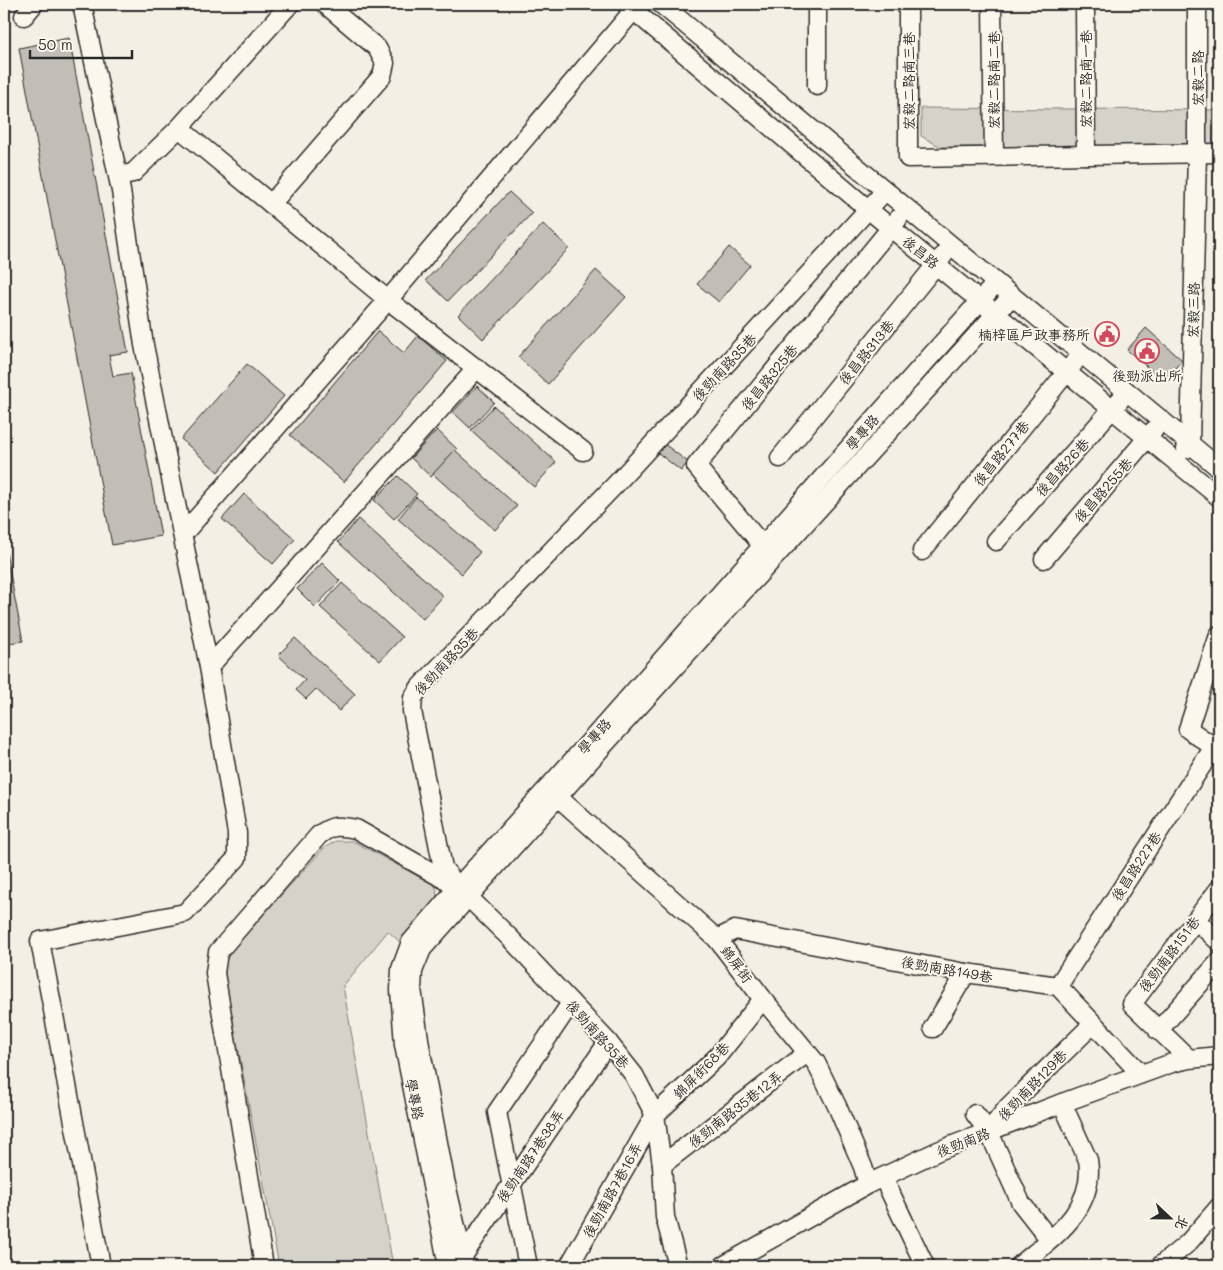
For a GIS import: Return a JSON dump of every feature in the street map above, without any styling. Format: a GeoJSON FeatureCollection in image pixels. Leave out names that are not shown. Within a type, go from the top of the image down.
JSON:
{"type":"FeatureCollection","features":[{"type":"Feature","properties":{"kind":"street"},"geometry":{"type":"LineString","coordinates":[[82,4],[118,176],[144,345],[209,667],[236,833],[237,858],[185,914],[40,942],[101,1266]]}},
{"type":"Feature","properties":{"kind":"street"},"geometry":{"type":"LineString","coordinates":[[118,176],[133,173],[179,128],[290,4]]}},
{"type":"Feature","properties":{"kind":"street"},"geometry":{"type":"LineString","coordinates":[[271,204],[382,76],[385,63],[378,48],[325,4]]}},
{"type":"Feature","properties":{"kind":"street","name":"後昌路"},"geometry":{"type":"LineString","coordinates":[[660,4],[1219,468]]}},
{"type":"Feature","properties":{"kind":"street"},"geometry":{"type":"LineString","coordinates":[[817,4],[817,86]]}},
{"type":"Feature","properties":{"kind":"street","name":"宏毅二路南三巷"},"geometry":{"type":"LineString","coordinates":[[908,4],[908,158],[994,156]]}},
{"type":"Feature","properties":{"kind":"street","name":"宏毅二路南二巷"},"geometry":{"type":"LineString","coordinates":[[992,4],[994,156]]}},
{"type":"Feature","properties":{"kind":"street","name":"宏毅二路南一巷"},"geometry":{"type":"LineString","coordinates":[[1085,4],[1086,155]]}},
{"type":"Feature","properties":{"kind":"street","name":"宏毅二路"},"geometry":{"type":"LineString","coordinates":[[1197,4],[1197,153]]}},
{"type":"Feature","properties":{"kind":"street"},"geometry":{"type":"LineString","coordinates":[[183,534],[388,300],[633,6]]}},
{"type":"Feature","properties":{"kind":"street","name":"後昌路"},"geometry":{"type":"LineString","coordinates":[[633,6],[869,210],[997,313],[1219,497]]}},
{"type":"Feature","properties":{"kind":"street"},"geometry":{"type":"LineString","coordinates":[[179,128],[388,300],[582,451]]}},
{"type":"Feature","properties":{"kind":"street","name":"宏毅三路"},"geometry":{"type":"LineString","coordinates":[[1190,444],[1197,153]]}},
{"type":"Feature","properties":{"kind":"street"},"geometry":{"type":"LineString","coordinates":[[994,156],[1219,153]]}},
{"type":"Feature","properties":{"kind":"street","name":"後勁南路35巷"},"geometry":{"type":"LineString","coordinates":[[678,1266],[665,1217],[662,1165],[655,1115],[634,1075],[608,1042],[510,938],[463,892],[443,868],[412,710],[413,698],[420,687],[615,485],[885,191]]}},
{"type":"Feature","properties":{"kind":"street","name":"後昌路325巷"},"geometry":{"type":"LineString","coordinates":[[762,545],[696,466],[892,228],[906,208]]}},
{"type":"Feature","properties":{"kind":"street","name":"後昌路313巷"},"geometry":{"type":"LineString","coordinates":[[780,458],[952,246]]}},
{"type":"Feature","properties":{"kind":"street","name":"學專路"},"geometry":{"type":"LineString","coordinates":[[553,792],[762,545],[996,284]]}},
{"type":"Feature","properties":{"kind":"street","name":"學專路"},"geometry":{"type":"LineString","coordinates":[[455,1262],[445,1180],[421,1056],[412,989],[413,971],[422,949],[463,892],[553,792],[1011,297]]}},
{"type":"Feature","properties":{"kind":"street","name":"後昌路277巷"},"geometry":{"type":"LineString","coordinates":[[922,550],[1081,354]]}},
{"type":"Feature","properties":{"kind":"street"},"geometry":{"type":"LineString","coordinates":[[209,667],[477,368]]}},
{"type":"Feature","properties":{"kind":"street","name":"後昌路26巷"},"geometry":{"type":"LineString","coordinates":[[996,541],[1113,410],[1126,392]]}},
{"type":"Feature","properties":{"kind":"street","name":"後昌路255巷"},"geometry":{"type":"LineString","coordinates":[[1044,559],[1148,438],[1161,420]]}},
{"type":"Feature","properties":{"kind":"street"},"geometry":{"type":"LineString","coordinates":[[1175,461],[1190,444]]}},
{"type":"Feature","properties":{"kind":"street","name":"後昌路227巷"},"geometry":{"type":"LineString","coordinates":[[1058,986],[1217,747],[1188,729],[1219,635]]}},
{"type":"Feature","properties":{"kind":"street","name":"錦屏街"},"geometry":{"type":"LineString","coordinates":[[553,792],[717,939],[816,1063],[863,1167],[876,1181],[925,1266]]}},
{"type":"Feature","properties":{"kind":"street"},"geometry":{"type":"LineString","coordinates":[[264,1266],[215,973],[218,952],[319,835],[330,827],[356,829],[463,892]]}},
{"type":"Feature","properties":{"kind":"street","name":"後勁南路151巷"},"geometry":{"type":"LineString","coordinates":[[1189,1059],[1132,1004],[1219,889]]}},
{"type":"Feature","properties":{"kind":"street"},"geometry":{"type":"LineString","coordinates":[[1196,920],[1219,942]]}},
{"type":"Feature","properties":{"kind":"street","name":"後勁南路149巷"},"geometry":{"type":"LineString","coordinates":[[717,939],[735,930],[966,973],[1058,986]]}},
{"type":"Feature","properties":{"kind":"street"},"geometry":{"type":"LineString","coordinates":[[1158,1031],[1219,962]]}},
{"type":"Feature","properties":{"kind":"street"},"geometry":{"type":"LineString","coordinates":[[932,1028],[966,973]]}},
{"type":"Feature","properties":{"kind":"street"},"geometry":{"type":"LineString","coordinates":[[1058,986],[1141,1074]]}},
{"type":"Feature","properties":{"kind":"street","name":"錦屏街68巷"},"geometry":{"type":"LineString","coordinates":[[655,1115],[717,1057],[763,999]]}},
{"type":"Feature","properties":{"kind":"street"},"geometry":{"type":"LineString","coordinates":[[528,1266],[497,1112],[571,1003]]}},
{"type":"Feature","properties":{"kind":"street","name":"後勁南路129巷"},"geometry":{"type":"LineString","coordinates":[[975,1114],[989,1132],[1008,1107],[1093,1024]]}},
{"type":"Feature","properties":{"kind":"street","name":"後勁南路7巷38弄"},"geometry":{"type":"LineString","coordinates":[[455,1262],[608,1042]]}},
{"type":"Feature","properties":{"kind":"street","name":"後勁南路35巷12弄"},"geometry":{"type":"LineString","coordinates":[[662,1165],[807,1053]]}},
{"type":"Feature","properties":{"kind":"street","name":"後勁南路"},"geometry":{"type":"LineString","coordinates":[[722,1266],[876,1181],[938,1151],[1172,1063],[1219,1056]]}},
{"type":"Feature","properties":{"kind":"street"},"geometry":{"type":"LineString","coordinates":[[1019,1266],[1050,1240],[1078,1211],[1084,1198],[1090,1170],[1088,1160],[1062,1103]]}},
{"type":"Feature","properties":{"kind":"street","name":"後勁南路7巷16弄"},"geometry":{"type":"LineString","coordinates":[[570,1266],[655,1115]]}},
{"type":"Feature","properties":{"kind":"street"},"geometry":{"type":"LineString","coordinates":[[989,1132],[1021,1203],[1050,1240]]}},
{"type":"Feature","properties":{"kind":"street"},"geometry":{"type":"LineString","coordinates":[[1160,1266],[1188,1243],[1219,1207]]}},
{"type":"Feature","properties":{"kind":"shaded area"},"geometry":{"type":"Polygon","coordinates":[[[921,108],[1219,110],[1219,146],[941,147],[921,136],[921,108]]]}},
{"type":"Feature","properties":{"kind":"shaded area"},"geometry":{"type":"Polygon","coordinates":[[[336,841],[353,841],[436,886],[437,899],[402,944],[388,931],[343,986],[393,1266],[279,1266],[225,978],[225,962],[235,946],[324,848],[336,841]]]}},
{"type":"Feature","properties":{"kind":"building"},"geometry":{"type":"Polygon","coordinates":[[[69,38],[128,352],[109,355],[113,376],[131,373],[161,536],[112,545],[19,48],[69,38]]]}},
{"type":"Feature","properties":{"kind":"building"},"geometry":{"type":"Polygon","coordinates":[[[509,192],[532,213],[448,301],[426,280],[509,192]]]}},
{"type":"Feature","properties":{"kind":"building"},"geometry":{"type":"Polygon","coordinates":[[[543,224],[569,248],[483,339],[458,315],[543,224]]]}},
{"type":"Feature","properties":{"kind":"building"},"geometry":{"type":"Polygon","coordinates":[[[729,247],[750,265],[719,302],[697,284],[729,247]]]}},
{"type":"Feature","properties":{"kind":"building"},"geometry":{"type":"Polygon","coordinates":[[[596,270],[626,297],[548,384],[518,357],[596,270]]]}},
{"type":"Feature","properties":{"kind":"building"},"geometry":{"type":"Polygon","coordinates":[[[1146,328],[1182,360],[1164,381],[1127,350],[1146,328]]]}},
{"type":"Feature","properties":{"kind":"building"},"geometry":{"type":"Polygon","coordinates":[[[378,331],[404,353],[418,336],[447,361],[344,482],[290,435],[378,331]]]}},
{"type":"Feature","properties":{"kind":"building"},"geometry":{"type":"Polygon","coordinates":[[[247,364],[284,396],[218,472],[181,439],[247,364]]]}},
{"type":"Feature","properties":{"kind":"building"},"geometry":{"type":"Polygon","coordinates":[[[477,386],[494,402],[470,428],[453,412],[477,386]]]}},
{"type":"Feature","properties":{"kind":"building"},"geometry":{"type":"Polygon","coordinates":[[[494,406],[556,462],[534,487],[471,430],[494,406]]]}},
{"type":"Feature","properties":{"kind":"building"},"geometry":{"type":"Polygon","coordinates":[[[437,430],[457,449],[431,477],[411,458],[437,430]]]}},
{"type":"Feature","properties":{"kind":"building"},"geometry":{"type":"Polygon","coordinates":[[[659,440],[688,462],[681,471],[653,449],[659,440]]]}},
{"type":"Feature","properties":{"kind":"building"},"geometry":{"type":"Polygon","coordinates":[[[455,450],[517,506],[495,530],[433,474],[455,450]]]}},
{"type":"Feature","properties":{"kind":"building"},"geometry":{"type":"Polygon","coordinates":[[[398,476],[417,494],[394,519],[374,500],[398,476]]]}},
{"type":"Feature","properties":{"kind":"building"},"geometry":{"type":"Polygon","coordinates":[[[244,494],[295,539],[273,564],[222,519],[244,494]]]}},
{"type":"Feature","properties":{"kind":"building"},"geometry":{"type":"Polygon","coordinates":[[[416,497],[480,552],[462,574],[398,519],[416,497]]]}},
{"type":"Feature","properties":{"kind":"building"},"geometry":{"type":"Polygon","coordinates":[[[358,519],[443,596],[423,619],[338,542],[358,519]]]}},
{"type":"Feature","properties":{"kind":"building"},"geometry":{"type":"Polygon","coordinates":[[[4,542],[23,641],[4,644],[4,542]]]}},
{"type":"Feature","properties":{"kind":"building"},"geometry":{"type":"Polygon","coordinates":[[[322,563],[340,581],[315,607],[297,589],[322,563]]]}},
{"type":"Feature","properties":{"kind":"building"},"geometry":{"type":"Polygon","coordinates":[[[342,583],[402,637],[380,661],[320,607],[342,583]]]}},
{"type":"Feature","properties":{"kind":"building"},"geometry":{"type":"Polygon","coordinates":[[[295,638],[355,694],[339,711],[316,689],[306,699],[296,690],[305,680],[278,655],[295,638]]]}},
{"type":"Feature","properties":{"kind":"place","name":"楠梓區戶政事務所"},"geometry":{"type":"Point","coordinates":[1107,334]}},
{"type":"Feature","properties":{"kind":"place","name":"後勁派出所"},"geometry":{"type":"Point","coordinates":[1147,351]}}]}
